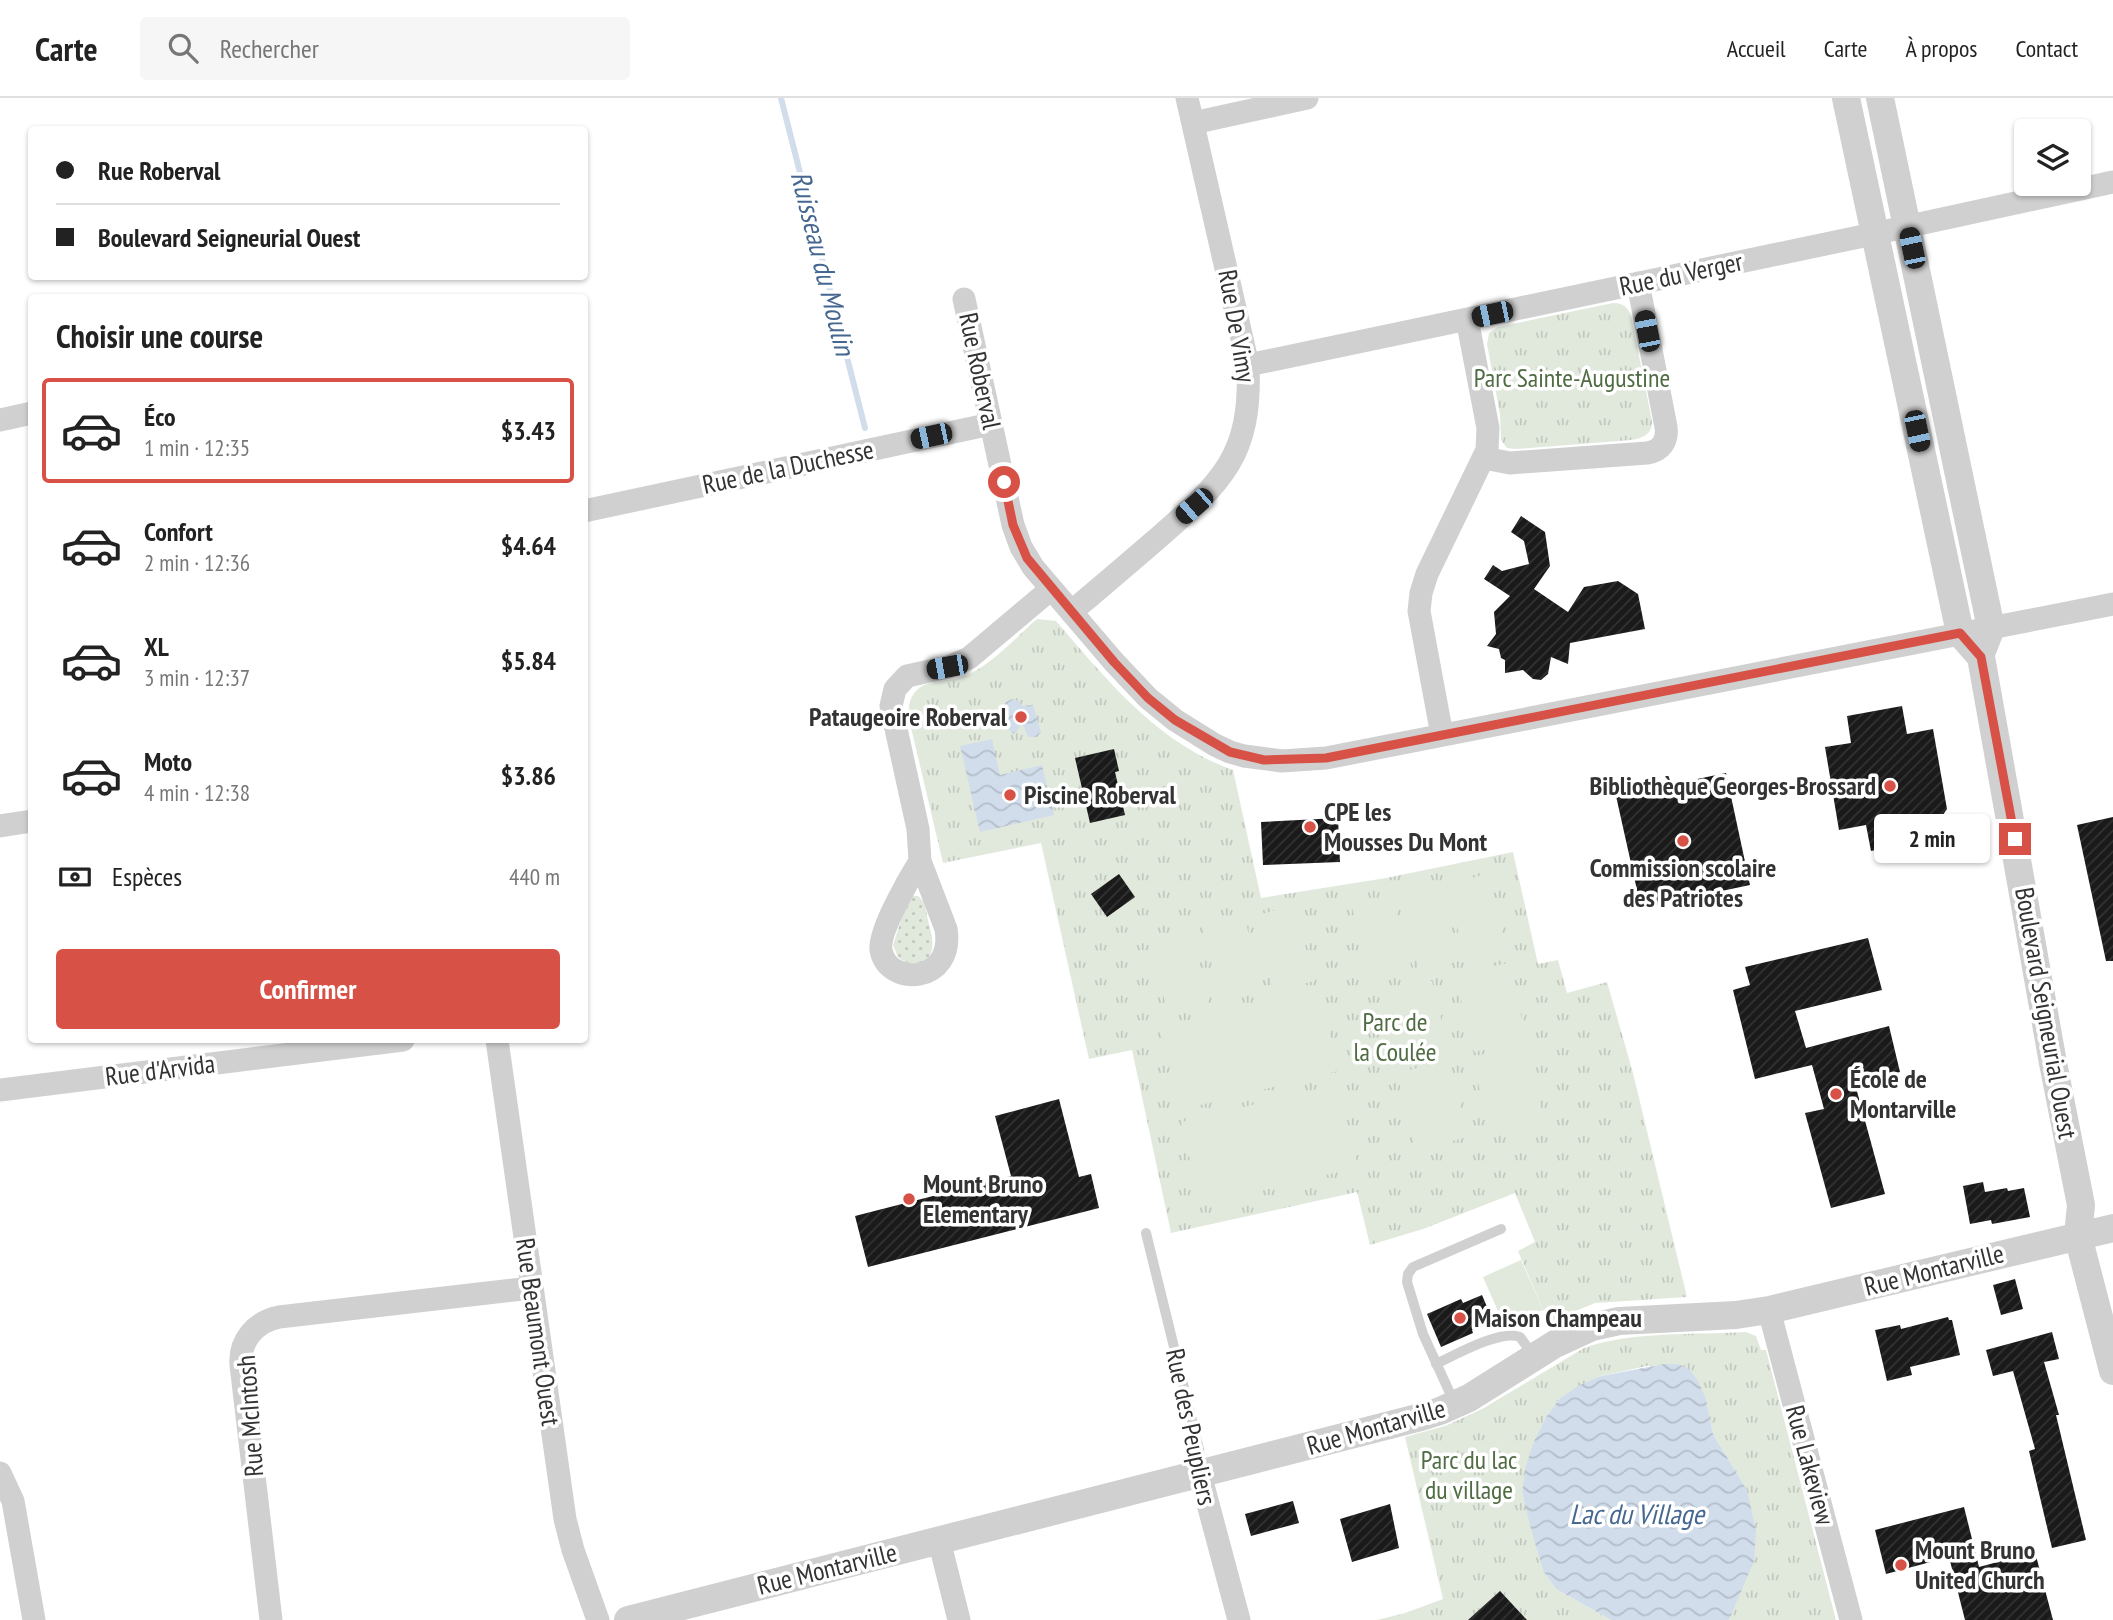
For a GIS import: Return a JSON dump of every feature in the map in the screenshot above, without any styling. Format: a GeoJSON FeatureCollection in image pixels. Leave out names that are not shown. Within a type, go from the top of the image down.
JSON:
{"type":"FeatureCollection","features":[{"type":"Feature","properties":{"kind":"street","name":"Rue De Vimy"},"geometry":{"type":"LineString","coordinates":[[1071,612],[1194,506],[1223,475],[1235,454],[1246,420],[1249,397],[1248,365],[1187,98]]}},
{"type":"Feature","properties":{"kind":"street"},"geometry":{"type":"LineString","coordinates":[[1193,123],[1307,98]]}},
{"type":"Feature","properties":{"kind":"street"},"geometry":{"type":"LineString","coordinates":[[1846,98],[1960,633],[1980,656],[1991,628],[1880,98]]}},
{"type":"Feature","properties":{"kind":"street","name":"Rue du Verger"},"geometry":{"type":"LineString","coordinates":[[1248,365],[1875,234],[2113,181]]}},
{"type":"Feature","properties":{"kind":"street"},"geometry":{"type":"LineString","coordinates":[[1484,458],[1510,463],[1647,453],[1656,451],[1662,445],[1667,437],[1666,427],[1638,283]]}},
{"type":"Feature","properties":{"kind":"street","name":"Rue Roberval"},"geometry":{"type":"LineString","coordinates":[[964,299],[1013,525],[1021,547],[1051,589],[1148,698],[1175,720],[1230,752],[1264,760],[1326,758],[2113,604]]}},
{"type":"Feature","properties":{"kind":"street"},"geometry":{"type":"LineString","coordinates":[[1443,735],[1419,611],[1421,593],[1439,547],[1484,458],[1488,443],[1488,428],[1467,319]]}},
{"type":"Feature","properties":{"kind":"street"},"geometry":{"type":"LineString","coordinates":[[0,420],[28,414]]}},
{"type":"Feature","properties":{"kind":"street","name":"Rue de la Duchesse"},"geometry":{"type":"LineString","coordinates":[[588,509],[991,424]]}},
{"type":"Feature","properties":{"kind":"street"},"geometry":{"type":"LineString","coordinates":[[920,861],[918,829],[891,706],[895,689],[913,674],[947,667],[969,658],[1051,589]]}},
{"type":"Feature","properties":{"kind":"street","name":"Boulevard Seigneurial Ouest"},"geometry":{"type":"LineString","coordinates":[[1980,656],[2081,1205],[2078,1236],[2113,1371]]}},
{"type":"Feature","properties":{"kind":"street"},"geometry":{"type":"LineString","coordinates":[[0,826],[28,822]]}},
{"type":"Feature","properties":{"kind":"street","name":"Rue d'Arvida"},"geometry":{"type":"LineString","coordinates":[[0,1090],[379,1043]]}},
{"type":"Feature","properties":{"kind":"street","name":"Rue Beaumont Ouest"},"geometry":{"type":"LineString","coordinates":[[497,1043],[568,1535],[598,1620]]}},
{"type":"Feature","properties":{"kind":"street","name":"Rue Montarville"},"geometry":{"type":"LineString","coordinates":[[628,1620],[1421,1417],[1455,1405],[1573,1334],[1610,1323],[1736,1315],[1769,1310],[2113,1228]]}},
{"type":"Feature","properties":{"kind":"street","name":"Rue McIntosh"},"geometry":{"type":"LineString","coordinates":[[271,1620],[241,1366],[241,1352],[250,1333],[266,1321],[279,1317],[531,1288]]}},
{"type":"Feature","properties":{"kind":"street","name":"Rue Lakeview"},"geometry":{"type":"LineString","coordinates":[[1769,1310],[1851,1620]]}},
{"type":"Feature","properties":{"kind":"street"},"geometry":{"type":"LineString","coordinates":[[0,1473],[13,1501],[34,1620]]}},
{"type":"Feature","properties":{"kind":"street","name":"Rue des Peupliers"},"geometry":{"type":"LineString","coordinates":[[1200,1474],[1239,1620]]}},
{"type":"Feature","properties":{"kind":"street"},"geometry":{"type":"LineString","coordinates":[[939,1540],[959,1620]]}},
{"type":"Feature","properties":{"kind":"lane"},"geometry":{"type":"LineString","coordinates":[[1455,1405],[1423,1334],[1407,1282],[1408,1274],[1413,1267],[1501,1229]]}},
{"type":"Feature","properties":{"kind":"lane","name":"Rue des Peupliers"},"geometry":{"type":"LineString","coordinates":[[1146,1233],[1199,1448],[1200,1474]]}},
{"type":"Feature","properties":{"kind":"lane"},"geometry":{"type":"LineString","coordinates":[[1436,1364],[1507,1335],[1520,1337],[1535,1357]]}},
{"type":"Feature","properties":{"kind":"green space","name":"Parc Sainte-Augustine"},"geometry":{"type":"Polygon","coordinates":[[[1613,303],[1625,306],[1631,316],[1652,421],[1649,432],[1643,437],[1631,440],[1507,448],[1501,440],[1500,414],[1487,344],[1489,333],[1498,327],[1613,303]]]}},
{"type":"Feature","properties":{"kind":"green space","name":"Parc de la Coulée"},"geometry":{"type":"Polygon","coordinates":[[[1037,619],[1056,621],[1114,687],[1157,727],[1180,744],[1233,770],[1261,898],[1386,878],[1513,852],[1538,964],[1558,960],[1567,993],[1607,982],[1633,1073],[1687,1297],[1595,1303],[1554,1320],[1543,1310],[1518,1251],[1535,1242],[1515,1193],[1423,1229],[1370,1245],[1357,1192],[1171,1233],[1132,1050],[1089,1059],[1041,843],[943,863],[909,719],[910,702],[918,689],[975,671],[994,658],[1037,619]]]}},
{"type":"Feature","properties":{"kind":"green space"},"geometry":{"type":"Polygon","coordinates":[[[1487,874],[1507,950],[1466,961],[1446,885],[1487,874]]]}},
{"type":"Feature","properties":{"kind":"green space"},"geometry":{"type":"Polygon","coordinates":[[[1440,885],[1460,961],[1419,971],[1399,895],[1440,885]]]}},
{"type":"Feature","properties":{"kind":"green space"},"geometry":{"type":"Polygon","coordinates":[[[912,896],[921,898],[924,904],[932,939],[929,956],[916,964],[898,957],[893,945],[907,902],[912,896]]]}},
{"type":"Feature","properties":{"kind":"green space"},"geometry":{"type":"Polygon","coordinates":[[[1393,897],[1413,973],[1372,984],[1352,908],[1393,897]]]}},
{"type":"Feature","properties":{"kind":"green space"},"geometry":{"type":"Polygon","coordinates":[[[1295,905],[1314,981],[1274,992],[1254,916],[1295,905]]]}},
{"type":"Feature","properties":{"kind":"green space"},"geometry":{"type":"Polygon","coordinates":[[[1244,915],[1263,991],[1222,1002],[1203,926],[1244,915]]]}},
{"type":"Feature","properties":{"kind":"green space"},"geometry":{"type":"Polygon","coordinates":[[[1190,930],[1209,1006],[1169,1017],[1149,941],[1190,930]]]}},
{"type":"Feature","properties":{"kind":"green space"},"geometry":{"type":"Polygon","coordinates":[[[1508,963],[1527,1039],[1474,1052],[1455,975],[1508,963]]]}},
{"type":"Feature","properties":{"kind":"green space"},"geometry":{"type":"Polygon","coordinates":[[[1432,981],[1450,1057],[1397,1070],[1379,993],[1432,981]]]}},
{"type":"Feature","properties":{"kind":"green space"},"geometry":{"type":"Polygon","coordinates":[[[1318,989],[1338,1071],[1180,1110],[1160,1027],[1318,989]]]}},
{"type":"Feature","properties":{"kind":"green space"},"geometry":{"type":"Polygon","coordinates":[[[1525,1044],[1543,1121],[1490,1134],[1472,1057],[1525,1044]]]}},
{"type":"Feature","properties":{"kind":"green space"},"geometry":{"type":"Polygon","coordinates":[[[1450,1060],[1468,1137],[1415,1150],[1397,1073],[1450,1060]]]}},
{"type":"Feature","properties":{"kind":"green space"},"geometry":{"type":"Polygon","coordinates":[[[1338,1084],[1358,1167],[1201,1206],[1181,1122],[1338,1084]]]}},
{"type":"Feature","properties":{"kind":"green space"},"geometry":{"type":"Polygon","coordinates":[[[1521,1260],[1543,1310],[1505,1327],[1483,1277],[1521,1260]]]}},
{"type":"Feature","properties":{"kind":"green space","name":"Parc du lac du village"},"geometry":{"type":"Polygon","coordinates":[[[1746,1332],[1756,1336],[1761,1350],[1766,1350],[1836,1620],[1729,1620],[1740,1590],[1747,1490],[1713,1434],[1706,1399],[1678,1364],[1647,1366],[1601,1376],[1560,1398],[1546,1417],[1534,1441],[1522,1492],[1543,1571],[1556,1589],[1611,1620],[1377,1620],[1443,1599],[1405,1437],[1445,1426],[1482,1409],[1584,1348],[1642,1336],[1746,1332]]]}},
{"type":"Feature","properties":{"kind":"water","name":"Pataugeoire Roberval"},"geometry":{"type":"Polygon","coordinates":[[[1012,699],[1019,701],[1022,706],[1033,705],[1041,732],[1037,737],[1028,737],[1023,725],[1013,734],[1008,728],[1004,710],[1006,702],[1012,699]]]}},
{"type":"Feature","properties":{"kind":"water","name":"Piscine Roberval"},"geometry":{"type":"Polygon","coordinates":[[[992,739],[1000,775],[1042,765],[1054,815],[980,832],[960,746],[992,739]]]}},
{"type":"Feature","properties":{"kind":"water","name":"Lac du Village"},"geometry":{"type":"Polygon","coordinates":[[[1664,1364],[1678,1364],[1689,1369],[1698,1381],[1706,1399],[1713,1434],[1747,1490],[1756,1531],[1754,1561],[1729,1620],[1611,1620],[1556,1589],[1543,1571],[1530,1525],[1522,1492],[1526,1466],[1546,1417],[1560,1398],[1601,1376],[1664,1364]]]}},
{"type":"Feature","properties":{"kind":"building"},"geometry":{"type":"Polygon","coordinates":[[[1521,516],[1545,532],[1550,566],[1534,589],[1568,612],[1584,587],[1618,581],[1638,594],[1645,629],[1570,643],[1568,664],[1551,657],[1548,674],[1541,680],[1533,679],[1523,670],[1505,673],[1505,660],[1501,658],[1499,649],[1487,646],[1496,634],[1494,612],[1510,596],[1484,579],[1493,565],[1502,571],[1529,564],[1524,541],[1511,532],[1521,516]]]}},
{"type":"Feature","properties":{"kind":"building"},"geometry":{"type":"Polygon","coordinates":[[[1902,706],[1907,734],[1933,729],[1947,809],[1925,841],[1871,851],[1866,825],[1839,830],[1825,747],[1851,743],[1847,716],[1902,706]]]}},
{"type":"Feature","properties":{"kind":"building"},"geometry":{"type":"Polygon","coordinates":[[[1114,749],[1119,771],[1115,772],[1125,815],[1090,823],[1075,758],[1114,749]]]}},
{"type":"Feature","properties":{"kind":"building","name":"Commission scolaire des Patriotes"},"geometry":{"type":"Polygon","coordinates":[[[1726,773],[1750,885],[1641,908],[1616,796],[1726,773]]]}},
{"type":"Feature","properties":{"kind":"building"},"geometry":{"type":"Polygon","coordinates":[[[2113,817],[2113,961],[2106,961],[2077,825],[2113,817]]]}},
{"type":"Feature","properties":{"kind":"building"},"geometry":{"type":"Polygon","coordinates":[[[1338,818],[1340,862],[1263,865],[1261,822],[1338,818]]]}},
{"type":"Feature","properties":{"kind":"building"},"geometry":{"type":"Polygon","coordinates":[[[1119,874],[1135,897],[1107,917],[1091,894],[1119,874]]]}},
{"type":"Feature","properties":{"kind":"building"},"geometry":{"type":"Polygon","coordinates":[[[1868,938],[1882,990],[1795,1011],[1806,1048],[1889,1026],[1900,1072],[1855,1084],[1885,1194],[1831,1208],[1805,1113],[1824,1109],[1812,1065],[1755,1079],[1733,990],[1750,985],[1745,967],[1868,938]]]}},
{"type":"Feature","properties":{"kind":"building"},"geometry":{"type":"Polygon","coordinates":[[[1059,1099],[1079,1177],[1091,1174],[1099,1208],[868,1267],[855,1216],[1011,1176],[995,1116],[1059,1099]]]}},
{"type":"Feature","properties":{"kind":"building"},"geometry":{"type":"Polygon","coordinates":[[[1983,1182],[1985,1192],[2024,1188],[2030,1217],[1992,1224],[1991,1220],[1970,1224],[1963,1186],[1983,1182]]]}},
{"type":"Feature","properties":{"kind":"building"},"geometry":{"type":"Polygon","coordinates":[[[2015,1279],[2023,1309],[2001,1315],[1993,1285],[2015,1279]]]}},
{"type":"Feature","properties":{"kind":"building","name":"Maison Champeau"},"geometry":{"type":"Polygon","coordinates":[[[1482,1295],[1493,1321],[1441,1347],[1427,1314],[1461,1299],[1463,1303],[1482,1295]]]}},
{"type":"Feature","properties":{"kind":"building"},"geometry":{"type":"Polygon","coordinates":[[[1948,1317],[1952,1320],[1960,1355],[1910,1367],[1912,1375],[1887,1381],[1875,1330],[1900,1325],[1901,1329],[1948,1317]]]}},
{"type":"Feature","properties":{"kind":"building"},"geometry":{"type":"Polygon","coordinates":[[[2052,1332],[2059,1359],[2044,1362],[2059,1415],[2056,1415],[2086,1540],[2052,1548],[2029,1451],[2035,1449],[2013,1371],[1993,1376],[1986,1350],[2052,1332]]]}},
{"type":"Feature","properties":{"kind":"building"},"geometry":{"type":"Polygon","coordinates":[[[1293,1501],[1299,1523],[1251,1536],[1245,1514],[1293,1501]]]}},
{"type":"Feature","properties":{"kind":"building"},"geometry":{"type":"Polygon","coordinates":[[[1390,1504],[1399,1548],[1352,1562],[1340,1519],[1390,1504]]]}},
{"type":"Feature","properties":{"kind":"building","name":"Mount Bruno United Church"},"geometry":{"type":"Polygon","coordinates":[[[1964,1507],[1979,1567],[2035,1552],[2053,1620],[1965,1620],[1949,1557],[1886,1574],[1875,1530],[1964,1507]]]}},
{"type":"Feature","properties":{"kind":"building"},"geometry":{"type":"Polygon","coordinates":[[[1500,1591],[1527,1620],[1468,1620],[1500,1591]]]}},
{"type":"Feature","properties":{"kind":"waterway","name":"Ruisseau du Moulin"},"geometry":{"type":"LineString","coordinates":[[781,98],[865,428]]}},
{"type":"Feature","properties":{"kind":"place","name":"Pataugeoire Roberval"},"geometry":{"type":"Point","coordinates":[1021,717]}},
{"type":"Feature","properties":{"kind":"place","name":"Bibliothèque Georges-Brossard"},"geometry":{"type":"Point","coordinates":[1890,786]}},
{"type":"Feature","properties":{"kind":"place","name":"Piscine Roberval"},"geometry":{"type":"Point","coordinates":[1010,795]}},
{"type":"Feature","properties":{"kind":"place","name":"CPE les Mousses Du Mont"},"geometry":{"type":"Point","coordinates":[1310,827]}},
{"type":"Feature","properties":{"kind":"place","name":"Commission scolaire des Patriotes"},"geometry":{"type":"Point","coordinates":[1683,841]}},
{"type":"Feature","properties":{"kind":"place","name":"École de Montarville"},"geometry":{"type":"Point","coordinates":[1836,1094]}},
{"type":"Feature","properties":{"kind":"place","name":"Mount Bruno Elementary"},"geometry":{"type":"Point","coordinates":[909,1199]}},
{"type":"Feature","properties":{"kind":"place","name":"Maison Champeau"},"geometry":{"type":"Point","coordinates":[1460,1318]}},
{"type":"Feature","properties":{"kind":"place","name":"Mount Bruno United Church"},"geometry":{"type":"Point","coordinates":[1901,1565]}},
{"type":"Feature","properties":{"kind":"route"},"geometry":{"type":"LineString","coordinates":[[1004,482],[1013,525],[1021,547],[1039,574],[1148,698],[1175,720],[1230,752],[1282,761],[1352,754],[1960,633],[1981,657],[2015,839]]}}]}
